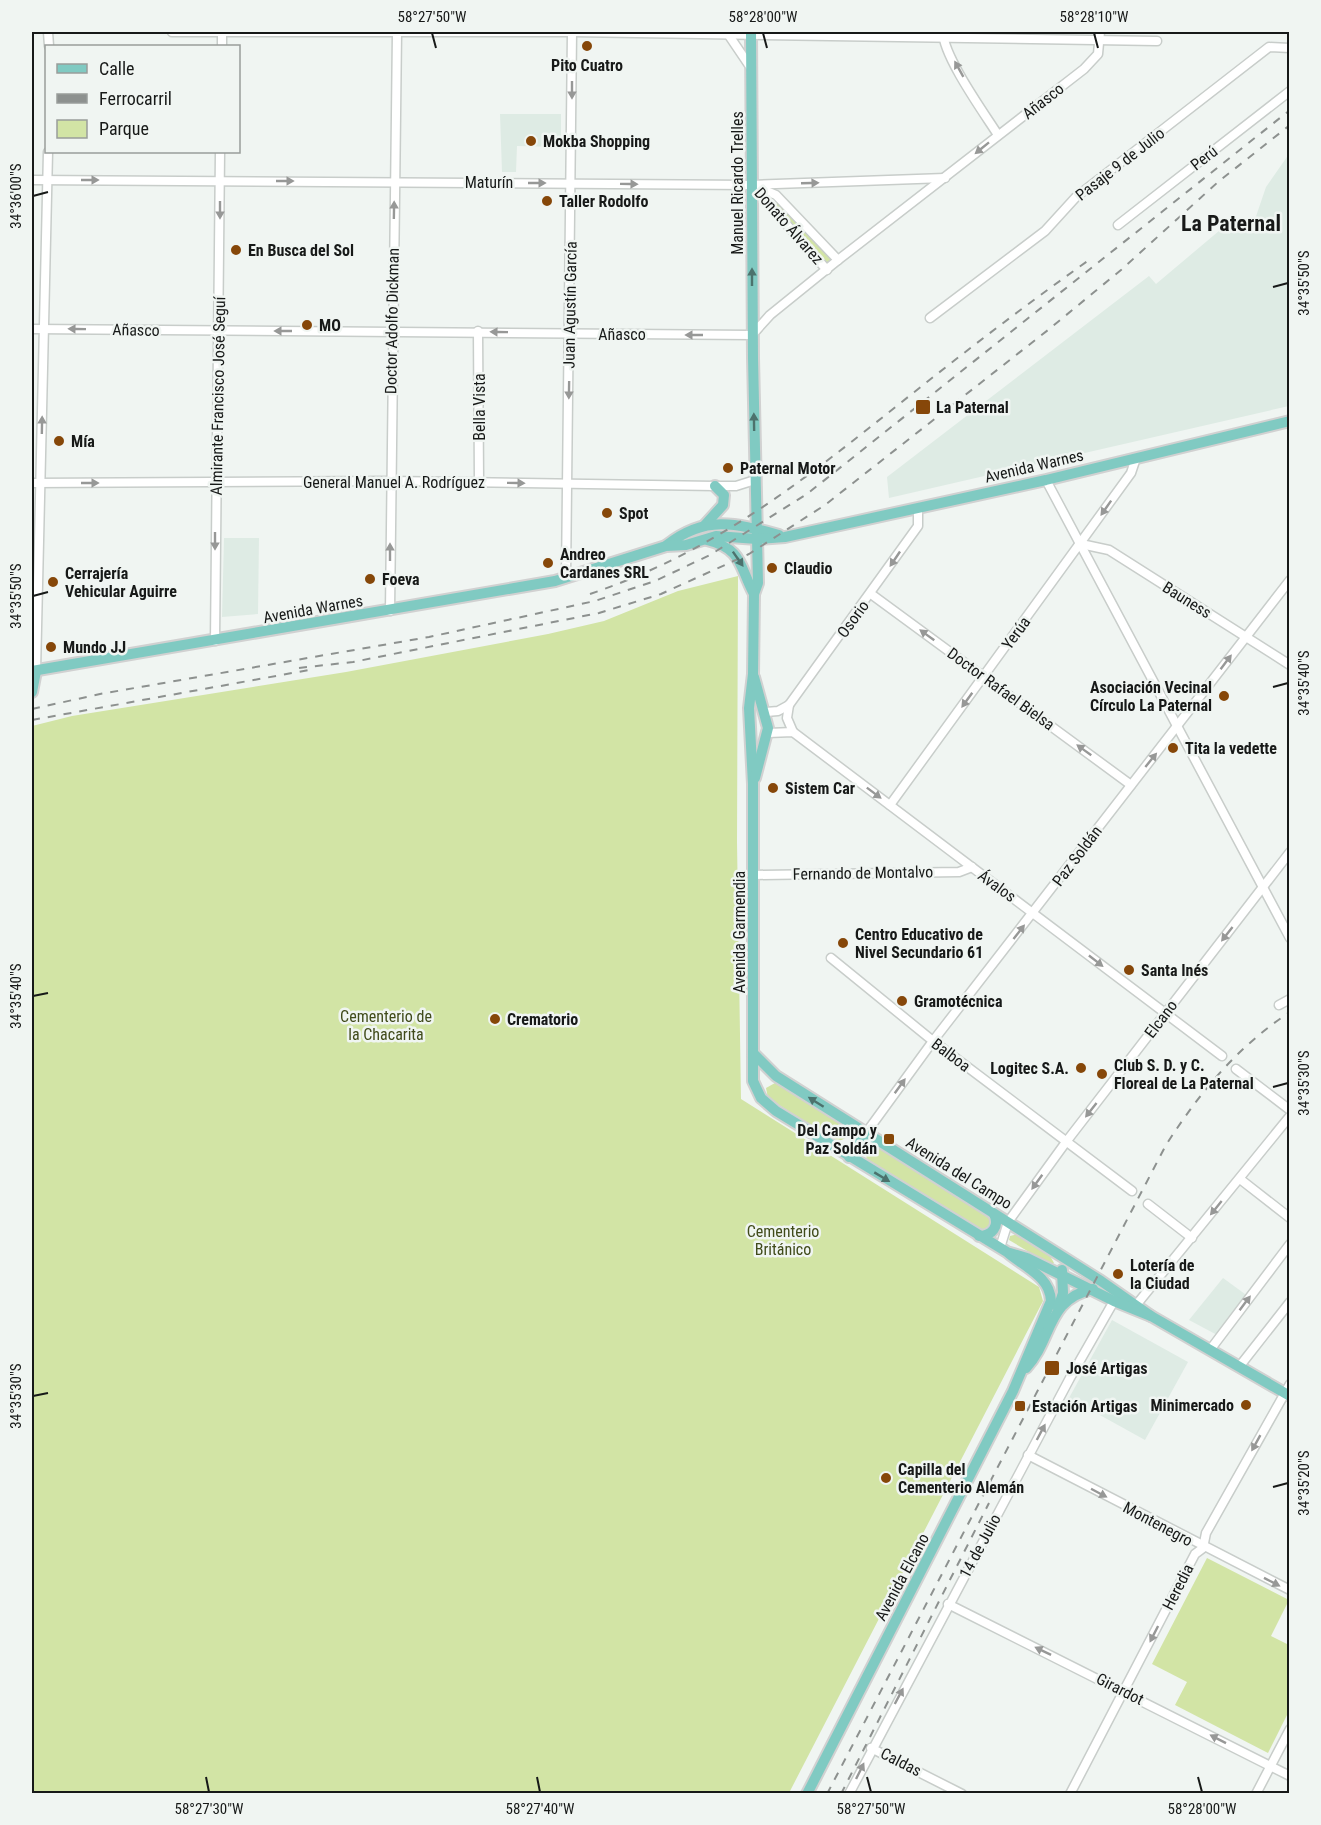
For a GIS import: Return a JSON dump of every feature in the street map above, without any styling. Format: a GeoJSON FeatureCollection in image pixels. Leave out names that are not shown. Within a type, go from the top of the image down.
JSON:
{"type":"FeatureCollection","features":[{"type":"Feature","properties":{"kind":"main road","name":"Manuel Ricardo Trelles"},"geometry":{"type":"LineString","coordinates":[[751,34],[755,480]]}},
{"type":"Feature","properties":{"kind":"main road","name":"Avenida Warnes"},"geometry":{"type":"LineString","coordinates":[[34,671],[566,579],[666,546],[725,535],[757,534],[785,537],[1046,480],[1290,421]]}},
{"type":"Feature","properties":{"kind":"main road","name":"Avenida Garmendia"},"geometry":{"type":"LineString","coordinates":[[753,1081],[753,784],[749,719],[753,674],[754,594],[758,583],[755,480]]}},
{"type":"Feature","properties":{"kind":"main road"},"geometry":{"type":"LineString","coordinates":[[703,527],[723,505],[724,495],[715,486]]}},
{"type":"Feature","properties":{"kind":"main road","name":"Avenida Warnes"},"geometry":{"type":"LineString","coordinates":[[666,546],[681,534],[703,527],[729,523],[757,534]]}},
{"type":"Feature","properties":{"kind":"main road"},"geometry":{"type":"LineString","coordinates":[[757,558],[770,546],[785,537]]}},
{"type":"Feature","properties":{"kind":"main road"},"geometry":{"type":"LineString","coordinates":[[707,540],[726,546],[736,555],[754,594]]}},
{"type":"Feature","properties":{"kind":"main road"},"geometry":{"type":"LineString","coordinates":[[32,692],[34,671]]}},
{"type":"Feature","properties":{"kind":"main road","name":"Avenida Garmendia"},"geometry":{"type":"LineString","coordinates":[[753,674],[766,712],[768,733],[753,784]]}},
{"type":"Feature","properties":{"kind":"main road"},"geometry":{"type":"LineString","coordinates":[[749,719],[756,714],[766,712]]}},
{"type":"Feature","properties":{"kind":"main road"},"geometry":{"type":"LineString","coordinates":[[750,731],[758,736],[768,733]]}},
{"type":"Feature","properties":{"kind":"main road","name":"Avenida del Campo"},"geometry":{"type":"LineString","coordinates":[[753,1053],[776,1077],[1137,1304],[1151,1316]]}},
{"type":"Feature","properties":{"kind":"main road","name":"Avenida del Campo"},"geometry":{"type":"LineString","coordinates":[[753,1081],[761,1098],[768,1105],[1003,1250],[1043,1279],[1054,1305]]}},
{"type":"Feature","properties":{"kind":"main road"},"geometry":{"type":"LineString","coordinates":[[849,1157],[866,1133]]}},
{"type":"Feature","properties":{"kind":"main road"},"geometry":{"type":"LineString","coordinates":[[979,1236],[987,1235],[994,1230],[997,1222],[994,1214]]}},
{"type":"Feature","properties":{"kind":"main road","name":"Avenida del Campo"},"geometry":{"type":"LineString","coordinates":[[1003,1250],[1027,1258],[1114,1301],[1151,1316],[1239,1367],[1288,1391]]}},
{"type":"Feature","properties":{"kind":"main road"},"geometry":{"type":"LineString","coordinates":[[1058,1254],[1063,1275]]}},
{"type":"Feature","properties":{"kind":"main road","name":"Avenida Elcano"},"geometry":{"type":"LineString","coordinates":[[807,1794],[1022,1373],[1024,1360],[1054,1305],[1063,1275]]}},
{"type":"Feature","properties":{"kind":"main road"},"geometry":{"type":"LineString","coordinates":[[1054,1305],[1093,1289]]}},
{"type":"Feature","properties":{"kind":"street"},"geometry":{"type":"LineString","coordinates":[[172,32],[1100,36],[1157,41]]}},
{"type":"Feature","properties":{"kind":"street","name":"Doctor Adolfo Dickman"},"geometry":{"type":"LineString","coordinates":[[390,611],[397,32]]}},
{"type":"Feature","properties":{"kind":"street","name":"Juan Agustín García"},"geometry":{"type":"LineString","coordinates":[[566,579],[572,32]]}},
{"type":"Feature","properties":{"kind":"street"},"geometry":{"type":"LineString","coordinates":[[728,34],[751,68]]}},
{"type":"Feature","properties":{"kind":"street"},"geometry":{"type":"LineString","coordinates":[[943,35],[958,68],[998,135]]}},
{"type":"Feature","properties":{"kind":"street","name":"Añasco"},"geometry":{"type":"LineString","coordinates":[[32,329],[752,335],[770,315],[838,260],[1084,69],[1098,54],[1100,36]]}},
{"type":"Feature","properties":{"kind":"street","name":"Pasaje 9 de Julio"},"geometry":{"type":"LineString","coordinates":[[930,318],[1045,231],[1076,197],[1269,47],[1290,48]]}},
{"type":"Feature","properties":{"kind":"street","name":"Perú"},"geometry":{"type":"LineString","coordinates":[[1118,225],[1290,91]]}},
{"type":"Feature","properties":{"kind":"street"},"geometry":{"type":"LineString","coordinates":[[34,671],[41,483],[48,153]]}},
{"type":"Feature","properties":{"kind":"street","name":"Almirante Francisco José Seguí"},"geometry":{"type":"LineString","coordinates":[[215,641],[220,330],[220,153]]}},
{"type":"Feature","properties":{"kind":"street","name":"Maturín"},"geometry":{"type":"LineString","coordinates":[[32,180],[752,185],[945,178]]}},
{"type":"Feature","properties":{"kind":"street","name":"Donato Álvarez"},"geometry":{"type":"LineString","coordinates":[[752,185],[776,195],[838,260]]}},
{"type":"Feature","properties":{"kind":"street","name":"Donato Álvarez"},"geometry":{"type":"LineString","coordinates":[[752,185],[826,270]]}},
{"type":"Feature","properties":{"kind":"street","name":"Bella Vista"},"geometry":{"type":"LineString","coordinates":[[478,332],[479,482]]}},
{"type":"Feature","properties":{"kind":"street","name":"Yerúa"},"geometry":{"type":"LineString","coordinates":[[890,805],[1081,544],[1131,473],[1136,458]]}},
{"type":"Feature","properties":{"kind":"street","name":"General Manuel A. Rodríguez"},"geometry":{"type":"LineString","coordinates":[[32,483],[391,481],[736,486],[755,480]]}},
{"type":"Feature","properties":{"kind":"street"},"geometry":{"type":"LineString","coordinates":[[1046,480],[1290,938]]}},
{"type":"Feature","properties":{"kind":"street","name":"Osorio"},"geometry":{"type":"LineString","coordinates":[[789,705],[918,526],[918,508]]}},
{"type":"Feature","properties":{"kind":"street","name":"Bauness"},"geometry":{"type":"LineString","coordinates":[[1081,544],[1109,550],[1290,665]]}},
{"type":"Feature","properties":{"kind":"street","name":"Paz Soldán"},"geometry":{"type":"LineString","coordinates":[[866,1133],[933,1041],[1290,580]]}},
{"type":"Feature","properties":{"kind":"street","name":"Doctor Rafael Bielsa"},"geometry":{"type":"LineString","coordinates":[[871,594],[1131,785]]}},
{"type":"Feature","properties":{"kind":"street"},"geometry":{"type":"LineString","coordinates":[[766,712],[778,711],[789,705]]}},
{"type":"Feature","properties":{"kind":"street"},"geometry":{"type":"LineString","coordinates":[[768,733],[794,732],[787,718],[789,705]]}},
{"type":"Feature","properties":{"kind":"street","name":"Ávalos"},"geometry":{"type":"LineString","coordinates":[[794,732],[1222,1056]]}},
{"type":"Feature","properties":{"kind":"street","name":"Elcano"},"geometry":{"type":"LineString","coordinates":[[1003,1250],[1008,1222],[1066,1142],[1290,852]]}},
{"type":"Feature","properties":{"kind":"street","name":"Fernando de Montalvo"},"geometry":{"type":"LineString","coordinates":[[754,875],[959,872],[972,867]]}},
{"type":"Feature","properties":{"kind":"street","name":"Balboa"},"geometry":{"type":"LineString","coordinates":[[831,958],[933,1041],[1132,1191]]}},
{"type":"Feature","properties":{"kind":"street"},"geometry":{"type":"LineString","coordinates":[[1280,1005],[1290,999]]}},
{"type":"Feature","properties":{"kind":"street"},"geometry":{"type":"LineString","coordinates":[[1236,1069],[1290,1110]]}},
{"type":"Feature","properties":{"kind":"street"},"geometry":{"type":"LineString","coordinates":[[1137,1304],[1290,1116]]}},
{"type":"Feature","properties":{"kind":"street"},"geometry":{"type":"LineString","coordinates":[[1240,1179],[1290,1218]]}},
{"type":"Feature","properties":{"kind":"street"},"geometry":{"type":"LineString","coordinates":[[1148,1204],[1192,1238]]}},
{"type":"Feature","properties":{"kind":"street"},"geometry":{"type":"LineString","coordinates":[[1210,1350],[1290,1244]]}},
{"type":"Feature","properties":{"kind":"street","name":"14 de Julio"},"geometry":{"type":"LineString","coordinates":[[849,1794],[871,1748],[1028,1455],[1114,1301]]}},
{"type":"Feature","properties":{"kind":"street"},"geometry":{"type":"LineString","coordinates":[[1239,1367],[1290,1302]]}},
{"type":"Feature","properties":{"kind":"street","name":"Heredia"},"geometry":{"type":"LineString","coordinates":[[1070,1794],[1195,1554],[1203,1548],[1206,1533],[1288,1391]]}},
{"type":"Feature","properties":{"kind":"street","name":"Montenegro"},"geometry":{"type":"LineString","coordinates":[[1028,1455],[1203,1548],[1290,1590]]}},
{"type":"Feature","properties":{"kind":"street","name":"Girardot"},"geometry":{"type":"LineString","coordinates":[[948,1604],[1125,1691],[1290,1776]]}},
{"type":"Feature","properties":{"kind":"street"},"geometry":{"type":"LineString","coordinates":[[1256,1794],[1290,1730]]}},
{"type":"Feature","properties":{"kind":"street","name":"Caldas"},"geometry":{"type":"LineString","coordinates":[[871,1748],[962,1794]]}},
{"type":"Feature","properties":{"kind":"shaded area","name":"Mokba Shopping"},"geometry":{"type":"Polygon","coordinates":[[[500,114],[561,114],[561,147],[517,146],[516,172],[502,172],[500,114]]]}},
{"type":"Feature","properties":{"kind":"shaded area"},"geometry":{"type":"Polygon","coordinates":[[[1289,154],[1289,406],[889,498],[887,477],[1149,276],[1156,284],[1226,225],[1251,231],[1266,187],[1289,154]]]}},
{"type":"Feature","properties":{"kind":"shaded area"},"geometry":{"type":"Polygon","coordinates":[[[224,538],[259,538],[258,614],[222,617],[224,538]]]}},
{"type":"Feature","properties":{"kind":"shaded area"},"geometry":{"type":"Polygon","coordinates":[[[1223,1278],[1249,1297],[1219,1336],[1189,1320],[1223,1278]]]}},
{"type":"Feature","properties":{"kind":"shaded area"},"geometry":{"type":"Polygon","coordinates":[[[1112,1320],[1188,1362],[1145,1440],[1069,1398],[1112,1320]]]}},
{"type":"Feature","properties":{"kind":"green space"},"geometry":{"type":"Polygon","coordinates":[[[777,200],[838,260],[827,270],[772,206],[777,200]]]}},
{"type":"Feature","properties":{"kind":"green space","name":"Cementerio de la Chacarita"},"geometry":{"type":"Polygon","coordinates":[[[738,576],[737,842],[741,1099],[1039,1287],[1043,1301],[789,1793],[32,1793],[32,726],[72,716],[346,672],[548,634],[604,621],[678,591],[738,576]]]}},
{"type":"Feature","properties":{"kind":"green space"},"geometry":{"type":"Polygon","coordinates":[[[775,1083],[846,1127],[848,1137],[837,1142],[768,1098],[766,1088],[775,1083]]]}},
{"type":"Feature","properties":{"kind":"green space"},"geometry":{"type":"Polygon","coordinates":[[[872,1146],[877,1146],[989,1216],[990,1225],[982,1231],[867,1162],[866,1154],[872,1146]]]}},
{"type":"Feature","properties":{"kind":"green space"},"geometry":{"type":"Polygon","coordinates":[[[1018,1234],[1048,1252],[1054,1263],[1051,1265],[1009,1240],[1010,1236],[1018,1234]]]}},
{"type":"Feature","properties":{"kind":"green space"},"geometry":{"type":"Polygon","coordinates":[[[1207,1558],[1289,1600],[1271,1636],[1289,1645],[1289,1711],[1268,1753],[1175,1705],[1187,1682],[1152,1664],[1207,1558]]]}},
{"type":"Feature","properties":{"kind":"railway"},"geometry":{"type":"LineString","coordinates":[[32,709],[100,694],[429,637],[595,601],[655,581],[710,555],[807,494],[1290,110]]}},
{"type":"Feature","properties":{"kind":"railway"},"geometry":{"type":"LineString","coordinates":[[299,668],[353,662],[599,613],[661,594],[749,554],[825,505],[1048,330],[1121,270],[1218,182],[1290,125]]}},
{"type":"Feature","properties":{"kind":"railway"},"geometry":{"type":"LineString","coordinates":[[590,594],[636,577],[679,557],[758,510],[796,484],[1089,260]]}},
{"type":"Feature","properties":{"kind":"railway"},"geometry":{"type":"LineString","coordinates":[[32,720],[309,670]]}},
{"type":"Feature","properties":{"kind":"railway"},"geometry":{"type":"LineString","coordinates":[[827,1794],[1166,1145],[1192,1107],[1236,1055],[1290,1012]]}},
{"type":"Feature","properties":{"kind":"railway"},"geometry":{"type":"LineString","coordinates":[[841,1794],[989,1503]]}},
{"type":"Feature","properties":{"kind":"place","name":"Pito Cuatro"},"geometry":{"type":"Point","coordinates":[587,46]}},
{"type":"Feature","properties":{"kind":"place","name":"Mokba Shopping"},"geometry":{"type":"Point","coordinates":[531,141]}},
{"type":"Feature","properties":{"kind":"place","name":"Taller Rodolfo"},"geometry":{"type":"Point","coordinates":[547,201]}},
{"type":"Feature","properties":{"kind":"place","name":"En Busca del Sol"},"geometry":{"type":"Point","coordinates":[236,250]}},
{"type":"Feature","properties":{"kind":"place","name":"MO"},"geometry":{"type":"Point","coordinates":[307,325]}},
{"type":"Feature","properties":{"kind":"place","name":"La Paternal"},"geometry":{"type":"Point","coordinates":[923,407]}},
{"type":"Feature","properties":{"kind":"place","name":"Mía"},"geometry":{"type":"Point","coordinates":[59,441]}},
{"type":"Feature","properties":{"kind":"place","name":"Paternal Motor"},"geometry":{"type":"Point","coordinates":[728,468]}},
{"type":"Feature","properties":{"kind":"place","name":"Spot"},"geometry":{"type":"Point","coordinates":[607,513]}},
{"type":"Feature","properties":{"kind":"place","name":"Andreo Cardanes SRL"},"geometry":{"type":"Point","coordinates":[548,563]}},
{"type":"Feature","properties":{"kind":"place","name":"Claudio"},"geometry":{"type":"Point","coordinates":[772,568]}},
{"type":"Feature","properties":{"kind":"place","name":"Foeva"},"geometry":{"type":"Point","coordinates":[370,579]}},
{"type":"Feature","properties":{"kind":"place","name":"Cerrajería Vehicular Aguirre"},"geometry":{"type":"Point","coordinates":[53,582]}},
{"type":"Feature","properties":{"kind":"place","name":"Mundo JJ"},"geometry":{"type":"Point","coordinates":[51,647]}},
{"type":"Feature","properties":{"kind":"place","name":"Asociación Vecinal Círculo La Paternal"},"geometry":{"type":"Point","coordinates":[1224,696]}},
{"type":"Feature","properties":{"kind":"place","name":"Tita la vedette"},"geometry":{"type":"Point","coordinates":[1173,748]}},
{"type":"Feature","properties":{"kind":"place","name":"Sistem Car"},"geometry":{"type":"Point","coordinates":[773,788]}},
{"type":"Feature","properties":{"kind":"place","name":"Centro Educativo de Nivel Secundario 61"},"geometry":{"type":"Point","coordinates":[843,943]}},
{"type":"Feature","properties":{"kind":"place","name":"Santa Inés"},"geometry":{"type":"Point","coordinates":[1129,970]}},
{"type":"Feature","properties":{"kind":"place","name":"Gramotécnica"},"geometry":{"type":"Point","coordinates":[902,1001]}},
{"type":"Feature","properties":{"kind":"place","name":"Crematorio"},"geometry":{"type":"Point","coordinates":[495,1019]}},
{"type":"Feature","properties":{"kind":"place","name":"Logitec S.A."},"geometry":{"type":"Point","coordinates":[1081,1068]}},
{"type":"Feature","properties":{"kind":"place","name":"Club S. D. y C. Floreal de La Paternal"},"geometry":{"type":"Point","coordinates":[1102,1074]}},
{"type":"Feature","properties":{"kind":"place","name":"Del Campo y Paz Soldán"},"geometry":{"type":"Point","coordinates":[889,1139]}},
{"type":"Feature","properties":{"kind":"place","name":"Lotería de la Ciudad"},"geometry":{"type":"Point","coordinates":[1118,1274]}},
{"type":"Feature","properties":{"kind":"place","name":"José Artigas"},"geometry":{"type":"Point","coordinates":[1052,1368]}},
{"type":"Feature","properties":{"kind":"place","name":"Minimercado"},"geometry":{"type":"Point","coordinates":[1246,1405]}},
{"type":"Feature","properties":{"kind":"place","name":"Estación Artigas"},"geometry":{"type":"Point","coordinates":[1020,1406]}},
{"type":"Feature","properties":{"kind":"place","name":"Capilla del Cementerio Alemán"},"geometry":{"type":"Point","coordinates":[886,1478]}},
{"type":"Feature","properties":{"kind":"district","name":"La Paternal"},"geometry":{"type":"Point","coordinates":[1231,223]}},
{"type":"Feature","properties":{"kind":"park label","name":"Cementerio Británico"},"geometry":{"type":"Point","coordinates":[783,1240]}}]}
